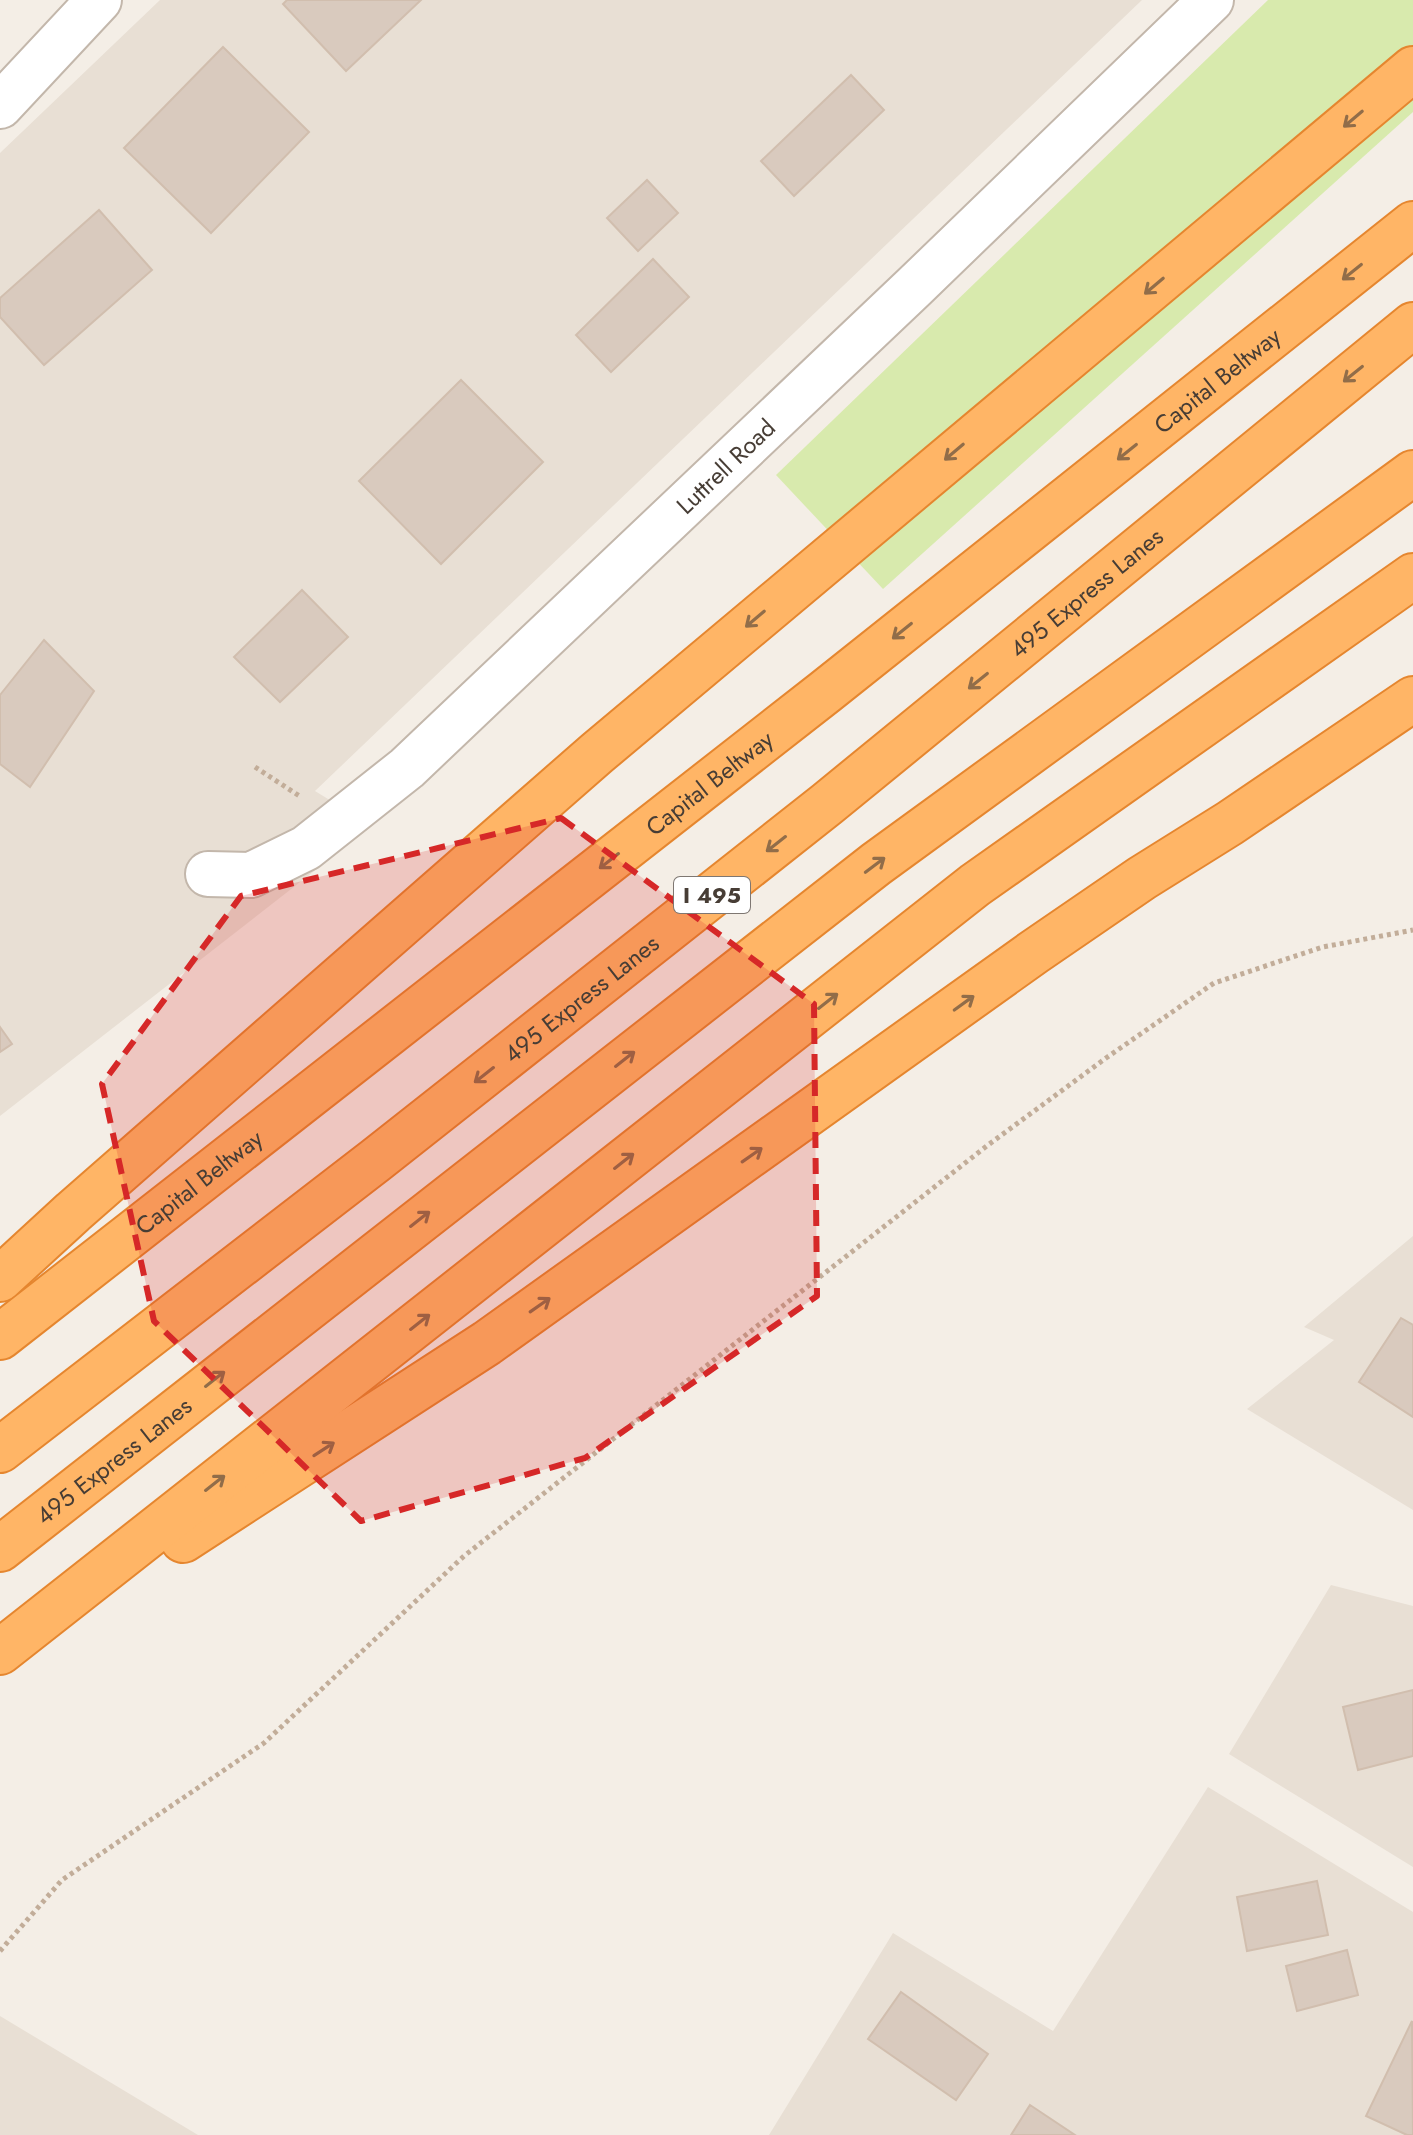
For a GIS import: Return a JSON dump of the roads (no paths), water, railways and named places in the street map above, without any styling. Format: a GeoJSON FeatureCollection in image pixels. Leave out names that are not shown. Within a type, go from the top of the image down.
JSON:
{"type":"FeatureCollection","features":[{"type":"Feature","properties":{"kind":"highway"},"geometry":{"type":"LineString","coordinates":[[0,1279],[597,753],[1413,69]]}},
{"type":"Feature","properties":{"kind":"highway","name":"Capital Beltway"},"geometry":{"type":"LineString","coordinates":[[0,1337],[813,702],[1413,224]]}},
{"type":"Feature","properties":{"kind":"highway","name":"495 Express Lanes"},"geometry":{"type":"LineString","coordinates":[[0,1450],[376,1160],[827,804],[1413,325]]}},
{"type":"Feature","properties":{"kind":"highway","name":"495 Express Lanes"},"geometry":{"type":"LineString","coordinates":[[0,1549],[876,864],[1413,473]]}},
{"type":"Feature","properties":{"kind":"highway"},"geometry":{"type":"LineString","coordinates":[[0,1652],[975,885],[1413,576]]}},
{"type":"Feature","properties":{"kind":"highway"},"geometry":{"type":"LineString","coordinates":[[0,1659],[487,1343],[1034,952],[1413,699]]}},
{"type":"Feature","properties":{"kind":"street"},"geometry":{"type":"LineString","coordinates":[[0,106],[99,0]]}},
{"type":"Feature","properties":{"kind":"street","name":"Luttrell Road"},"geometry":{"type":"LineString","coordinates":[[208,874],[251,875],[306,848],[407,768],[903,298],[1211,0]]}}]}
